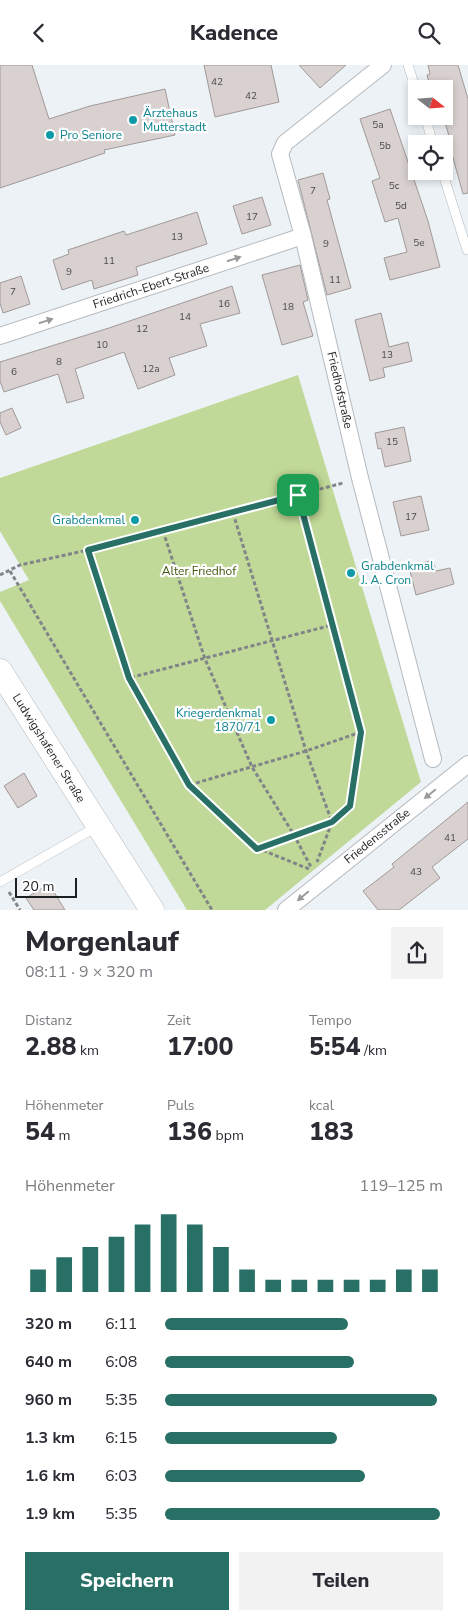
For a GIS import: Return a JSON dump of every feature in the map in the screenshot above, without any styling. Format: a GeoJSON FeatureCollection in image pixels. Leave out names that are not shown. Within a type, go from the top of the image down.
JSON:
{"type":"FeatureCollection","features":[{"type":"Feature","properties":{"kind":"main road","name":"Ludwigshafener Straße"},"geometry":{"type":"LineString","coordinates":[[0,671],[152,910]]}},
{"type":"Feature","properties":{"kind":"street","name":"Friedhofstraße"},"geometry":{"type":"LineString","coordinates":[[383,65],[285,143],[280,154],[303,236],[360,477],[433,759]]}},
{"type":"Feature","properties":{"kind":"street","name":"Friedrich-Ebert-Straße"},"geometry":{"type":"LineString","coordinates":[[0,336],[303,236]]}},
{"type":"Feature","properties":{"kind":"street","name":"Friedensstraße"},"geometry":{"type":"LineString","coordinates":[[286,910],[468,764]]}},
{"type":"Feature","properties":{"kind":"lane"},"geometry":{"type":"LineString","coordinates":[[408,65],[413,80]]}},
{"type":"Feature","properties":{"kind":"lane"},"geometry":{"type":"LineString","coordinates":[[445,180],[467,250]]}},
{"type":"Feature","properties":{"kind":"lane"},"geometry":{"type":"LineString","coordinates":[[1,881],[98,825]]}},
{"type":"Feature","properties":{"kind":"path"},"geometry":{"type":"LineString","coordinates":[[0,575],[20,565],[88,550],[233,513],[360,477]]}},
{"type":"Feature","properties":{"kind":"path"},"geometry":{"type":"LineString","coordinates":[[257,849],[332,822],[350,806],[361,732],[298,495]]}},
{"type":"Feature","properties":{"kind":"path"},"geometry":{"type":"LineString","coordinates":[[233,513],[306,751],[332,822],[313,871]]}},
{"type":"Feature","properties":{"kind":"path"},"geometry":{"type":"LineString","coordinates":[[163,531],[205,659],[252,767],[294,835],[313,871]]}},
{"type":"Feature","properties":{"kind":"path"},"geometry":{"type":"LineString","coordinates":[[88,550],[129,678],[189,785],[257,849],[313,871]]}},
{"type":"Feature","properties":{"kind":"path"},"geometry":{"type":"LineString","coordinates":[[10,571],[212,910]]}},
{"type":"Feature","properties":{"kind":"path"},"geometry":{"type":"LineString","coordinates":[[129,678],[332,625]]}},
{"type":"Feature","properties":{"kind":"path"},"geometry":{"type":"LineString","coordinates":[[189,785],[306,751],[361,732]]}},
{"type":"Feature","properties":{"kind":"path"},"geometry":{"type":"LineString","coordinates":[[1,881],[20,910]]}},
{"type":"Feature","properties":{"kind":"green space","name":"Alter Friedhof"},"geometry":{"type":"Polygon","coordinates":[[[298,375],[421,782],[265,910],[187,910],[0,601],[0,592],[29,580],[0,531],[0,478],[298,375]]]}},
{"type":"Feature","properties":{"kind":"building","name":"Pro Seniore"},"geometry":{"type":"Polygon","coordinates":[[[0,65],[32,65],[49,119],[90,106],[165,89],[175,135],[104,150],[105,153],[0,188],[0,65]]]}},
{"type":"Feature","properties":{"kind":"building","name":"Ärztehaus Mutterstadt"},"geometry":{"type":"Polygon","coordinates":[[[204,65],[271,65],[279,102],[215,117],[204,65]]]}},
{"type":"Feature","properties":{"kind":"building"},"geometry":{"type":"Polygon","coordinates":[[[299,65],[346,65],[320,88],[299,65]]]}},
{"type":"Feature","properties":{"kind":"building"},"geometry":{"type":"Polygon","coordinates":[[[428,65],[458,65],[468,99],[468,193],[463,194],[453,158],[453,135],[449,135],[446,125],[453,125],[453,80],[428,80],[427,75],[430,74],[428,65]]]}},
{"type":"Feature","properties":{"kind":"building"},"geometry":{"type":"Polygon","coordinates":[[[390,109],[408,162],[408,180],[414,180],[428,221],[440,267],[390,280],[384,258],[407,252],[398,218],[385,222],[372,181],[380,178],[360,119],[390,109]]]}},
{"type":"Feature","properties":{"kind":"building"},"geometry":{"type":"Polygon","coordinates":[[[323,173],[330,199],[327,200],[351,288],[327,295],[298,180],[323,173]]]}},
{"type":"Feature","properties":{"kind":"building"},"geometry":{"type":"Polygon","coordinates":[[[262,197],[271,225],[242,234],[233,206],[262,197]]]}},
{"type":"Feature","properties":{"kind":"building"},"geometry":{"type":"Polygon","coordinates":[[[197,212],[207,244],[136,267],[138,275],[94,289],[92,280],[62,290],[53,260],[69,254],[68,250],[124,231],[126,235],[197,212]]]}},
{"type":"Feature","properties":{"kind":"building"},"geometry":{"type":"Polygon","coordinates":[[[300,265],[308,300],[303,302],[313,336],[282,345],[262,275],[300,265]]]}},
{"type":"Feature","properties":{"kind":"building"},"geometry":{"type":"Polygon","coordinates":[[[21,276],[30,304],[3,313],[0,303],[0,283],[21,276]]]}},
{"type":"Feature","properties":{"kind":"building"},"geometry":{"type":"Polygon","coordinates":[[[232,286],[240,313],[200,324],[207,346],[169,358],[175,375],[138,389],[124,352],[75,369],[84,398],[67,403],[58,374],[4,392],[0,381],[0,362],[109,328],[232,286]]]}},
{"type":"Feature","properties":{"kind":"building"},"geometry":{"type":"Polygon","coordinates":[[[381,313],[389,347],[408,342],[412,361],[383,368],[385,377],[370,381],[355,320],[381,313]]]}},
{"type":"Feature","properties":{"kind":"building"},"geometry":{"type":"Polygon","coordinates":[[[12,408],[21,428],[6,435],[0,422],[0,413],[12,408]]]}},
{"type":"Feature","properties":{"kind":"building"},"geometry":{"type":"Polygon","coordinates":[[[404,427],[411,461],[385,467],[381,448],[378,449],[375,433],[404,427]]]}},
{"type":"Feature","properties":{"kind":"building"},"geometry":{"type":"Polygon","coordinates":[[[421,496],[429,530],[401,536],[393,502],[421,496]]]}},
{"type":"Feature","properties":{"kind":"building"},"geometry":{"type":"Polygon","coordinates":[[[433,560],[436,571],[450,568],[454,584],[416,595],[409,567],[433,560]]]}},
{"type":"Feature","properties":{"kind":"building"},"geometry":{"type":"Polygon","coordinates":[[[24,773],[37,796],[18,808],[4,786],[24,773]]]}},
{"type":"Feature","properties":{"kind":"building"},"geometry":{"type":"Polygon","coordinates":[[[468,802],[468,839],[432,867],[440,878],[399,910],[378,910],[363,891],[394,867],[392,864],[468,802]]]}},
{"type":"Feature","properties":{"kind":"building"},"geometry":{"type":"Polygon","coordinates":[[[49,884],[65,910],[34,910],[26,898],[49,884]]]}},
{"type":"Feature","properties":{"kind":"place","name":"Ärztehaus Mutterstadt"},"geometry":{"type":"Point","coordinates":[133,120]}},
{"type":"Feature","properties":{"kind":"place","name":"Pro Seniore"},"geometry":{"type":"Point","coordinates":[50,135]}},
{"type":"Feature","properties":{"kind":"place","name":"Grabdenkmal"},"geometry":{"type":"Point","coordinates":[135,520]}},
{"type":"Feature","properties":{"kind":"place","name":"Grabdenkmal J. A. Cron"},"geometry":{"type":"Point","coordinates":[351,573]}},
{"type":"Feature","properties":{"kind":"place","name":"Kriegerdenkmal 1870/71"},"geometry":{"type":"Point","coordinates":[271,720]}},
{"type":"Feature","properties":{"kind":"route"},"geometry":{"type":"LineString","coordinates":[[298,495],[361,732],[350,806],[332,822],[257,849],[189,785],[129,678],[88,550],[298,495]]}}]}
